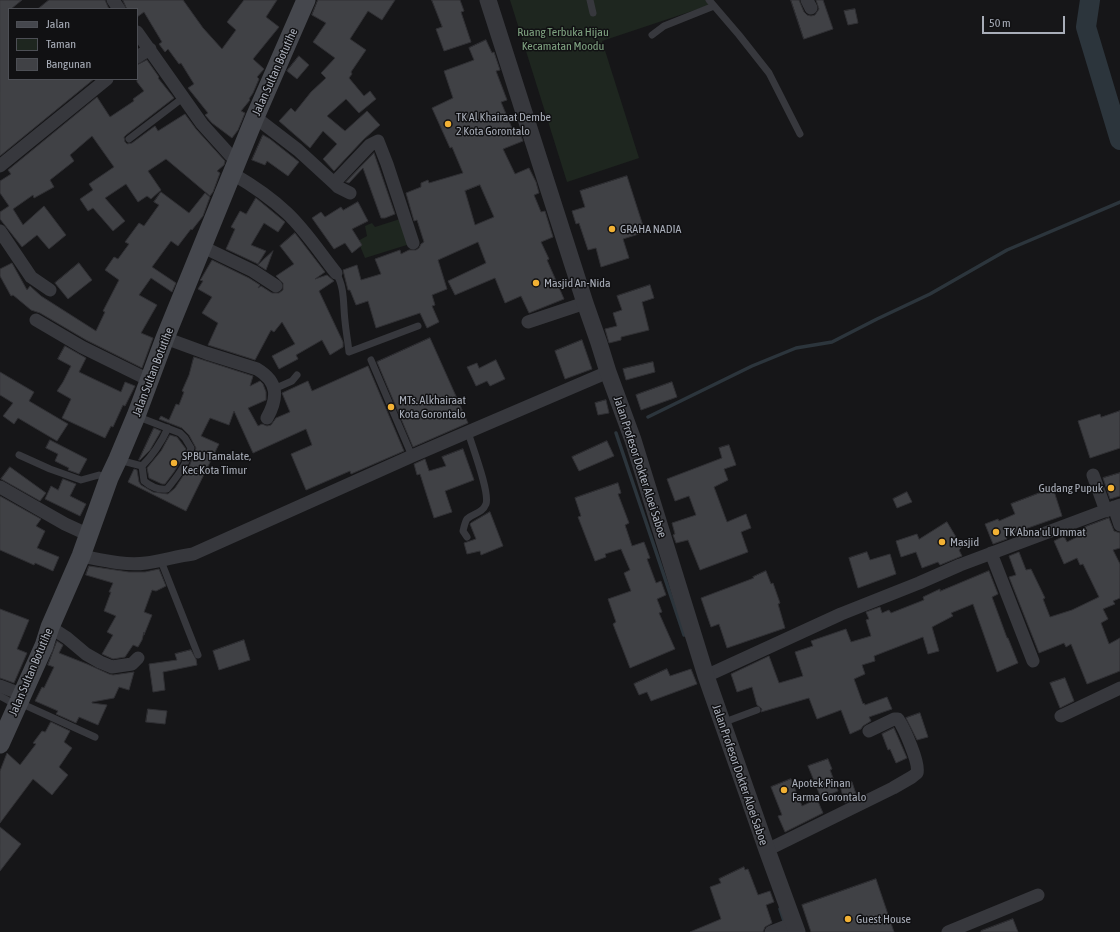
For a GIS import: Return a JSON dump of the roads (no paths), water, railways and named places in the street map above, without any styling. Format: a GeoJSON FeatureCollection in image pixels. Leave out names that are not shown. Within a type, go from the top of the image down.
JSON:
{"type":"FeatureCollection","features":[{"type":"Feature","properties":{"kind":"main road","name":"Jalan Sultan Botutihe"},"geometry":{"type":"LineString","coordinates":[[0,744],[19,698],[44,646],[50,627],[89,535],[108,478],[118,459],[136,416],[165,338],[255,118],[306,0]]}},
{"type":"Feature","properties":{"kind":"street","name":"Jalan Profesor Dokter Aloei Saboe"},"geometry":{"type":"LineString","coordinates":[[488,0],[585,303],[633,440],[706,676],[767,850],[796,927]]}},
{"type":"Feature","properties":{"kind":"street"},"geometry":{"type":"LineString","coordinates":[[138,33],[212,135],[230,155],[235,167],[253,186],[288,214],[316,246],[336,273]]}},
{"type":"Feature","properties":{"kind":"street"},"geometry":{"type":"LineString","coordinates":[[138,56],[150,49]]}},
{"type":"Feature","properties":{"kind":"street"},"geometry":{"type":"LineString","coordinates":[[0,166],[106,80]]}},
{"type":"Feature","properties":{"kind":"street"},"geometry":{"type":"LineString","coordinates":[[255,118],[298,150],[338,187],[350,193]]}},
{"type":"Feature","properties":{"kind":"street"},"geometry":{"type":"LineString","coordinates":[[334,183],[370,145],[378,141],[413,243]]}},
{"type":"Feature","properties":{"kind":"street"},"geometry":{"type":"LineString","coordinates":[[0,231],[31,277],[50,290]]}},
{"type":"Feature","properties":{"kind":"street"},"geometry":{"type":"LineString","coordinates":[[203,247],[253,271],[276,286]]}},
{"type":"Feature","properties":{"kind":"street"},"geometry":{"type":"LineString","coordinates":[[528,322],[585,303]]}},
{"type":"Feature","properties":{"kind":"street"},"geometry":{"type":"LineString","coordinates":[[36,320],[82,347],[149,380]]}},
{"type":"Feature","properties":{"kind":"street"},"geometry":{"type":"LineString","coordinates":[[165,338],[263,373],[271,382],[274,389],[275,400],[268,418]]}},
{"type":"Feature","properties":{"kind":"street"},"geometry":{"type":"LineString","coordinates":[[81,556],[134,564],[161,561],[182,555],[192,554],[412,456],[608,372]]}},
{"type":"Feature","properties":{"kind":"street"},"geometry":{"type":"LineString","coordinates":[[1093,475],[1114,507],[1120,525]]}},
{"type":"Feature","properties":{"kind":"street"},"geometry":{"type":"LineString","coordinates":[[0,487],[65,524],[89,535]]}},
{"type":"Feature","properties":{"kind":"street"},"geometry":{"type":"LineString","coordinates":[[706,676],[842,614],[991,553],[1114,507]]}},
{"type":"Feature","properties":{"kind":"street"},"geometry":{"type":"LineString","coordinates":[[991,553],[1033,661]]}},
{"type":"Feature","properties":{"kind":"street"},"geometry":{"type":"LineString","coordinates":[[50,627],[68,638],[100,662],[112,666],[132,664],[138,658]]}},
{"type":"Feature","properties":{"kind":"street"},"geometry":{"type":"LineString","coordinates":[[0,686],[19,698]]}},
{"type":"Feature","properties":{"kind":"street"},"geometry":{"type":"LineString","coordinates":[[1061,716],[1120,688]]}},
{"type":"Feature","properties":{"kind":"street"},"geometry":{"type":"LineString","coordinates":[[767,850],[893,788],[917,773],[918,767],[914,754],[898,719],[894,718],[869,731]]}},
{"type":"Feature","properties":{"kind":"street"},"geometry":{"type":"LineString","coordinates":[[948,932],[1038,896]]}},
{"type":"Feature","properties":{"kind":"street"},"geometry":{"type":"LineString","coordinates":[[772,932],[796,927]]}},
{"type":"Feature","properties":{"kind":"lane"},"geometry":{"type":"LineString","coordinates":[[590,0],[593,13]]}},
{"type":"Feature","properties":{"kind":"lane"},"geometry":{"type":"LineString","coordinates":[[652,36],[664,26],[711,3],[769,73],[800,134]]}},
{"type":"Feature","properties":{"kind":"lane"},"geometry":{"type":"LineString","coordinates":[[129,139],[184,97]]}},
{"type":"Feature","properties":{"kind":"lane"},"geometry":{"type":"LineString","coordinates":[[336,273],[341,282],[349,352],[418,326]]}},
{"type":"Feature","properties":{"kind":"lane"},"geometry":{"type":"LineString","coordinates":[[371,360],[412,456]]}},
{"type":"Feature","properties":{"kind":"lane"},"geometry":{"type":"LineString","coordinates":[[274,389],[292,381],[297,375]]}},
{"type":"Feature","properties":{"kind":"lane"},"geometry":{"type":"LineString","coordinates":[[136,416],[180,433],[191,448],[185,465],[167,489],[149,485],[144,481],[142,466]]}},
{"type":"Feature","properties":{"kind":"lane"},"geometry":{"type":"LineString","coordinates":[[142,466],[152,457],[159,447],[168,428]]}},
{"type":"Feature","properties":{"kind":"lane"},"geometry":{"type":"LineString","coordinates":[[467,537],[463,531],[468,518],[479,512],[486,503],[483,480],[468,432]]}},
{"type":"Feature","properties":{"kind":"lane"},"geometry":{"type":"LineString","coordinates":[[19,455],[50,470],[80,480],[99,475],[108,478]]}},
{"type":"Feature","properties":{"kind":"lane"},"geometry":{"type":"LineString","coordinates":[[118,459],[142,466]]}},
{"type":"Feature","properties":{"kind":"lane"},"geometry":{"type":"LineString","coordinates":[[161,561],[198,655]]}},
{"type":"Feature","properties":{"kind":"lane"},"geometry":{"type":"LineString","coordinates":[[0,696],[9,701],[19,698],[95,737]]}},
{"type":"Feature","properties":{"kind":"lane"},"geometry":{"type":"LineString","coordinates":[[722,723],[757,710]]}},
{"type":"Feature","properties":{"kind":"waterway"},"geometry":{"type":"LineString","coordinates":[[1090,0],[1086,27],[1120,140]]}},
{"type":"Feature","properties":{"kind":"waterway"},"geometry":{"type":"LineString","coordinates":[[648,417],[752,366],[796,348],[832,342],[930,294],[1007,250],[1120,202]]}},
{"type":"Feature","properties":{"kind":"waterway"},"geometry":{"type":"LineString","coordinates":[[616,433],[684,635]]}},
{"type":"Feature","properties":{"kind":"waterway"},"geometry":{"type":"LineString","coordinates":[[780,909],[785,924]]}},
{"type":"Feature","properties":{"kind":"place","name":"TK Al Khairaat Dembe 2 Kota Gorontalo"},"geometry":{"type":"Point","coordinates":[448,124]}},
{"type":"Feature","properties":{"kind":"place","name":"GRAHA NADIA"},"geometry":{"type":"Point","coordinates":[612,229]}},
{"type":"Feature","properties":{"kind":"place","name":"Masjid An-Nida"},"geometry":{"type":"Point","coordinates":[536,283]}},
{"type":"Feature","properties":{"kind":"place","name":"MTs. Alkhairaat Kota Gorontalo"},"geometry":{"type":"Point","coordinates":[391,407]}},
{"type":"Feature","properties":{"kind":"place","name":"SPBU Tamalate, Kec Kota Timur"},"geometry":{"type":"Point","coordinates":[174,463]}},
{"type":"Feature","properties":{"kind":"place","name":"Gudang Pupuk"},"geometry":{"type":"Point","coordinates":[1111,488]}},
{"type":"Feature","properties":{"kind":"place","name":"TK Abna'ul Ummat"},"geometry":{"type":"Point","coordinates":[996,532]}},
{"type":"Feature","properties":{"kind":"place","name":"Masjid"},"geometry":{"type":"Point","coordinates":[942,542]}},
{"type":"Feature","properties":{"kind":"place","name":"Apotek Pinan Farma Gorontalo"},"geometry":{"type":"Point","coordinates":[784,790]}},
{"type":"Feature","properties":{"kind":"place","name":"Guest House"},"geometry":{"type":"Point","coordinates":[848,919]}},
{"type":"Feature","properties":{"kind":"park label","name":"Ruang Terbuka Hijau Kecamatan Moodu"},"geometry":{"type":"Point","coordinates":[563,39]}}]}
